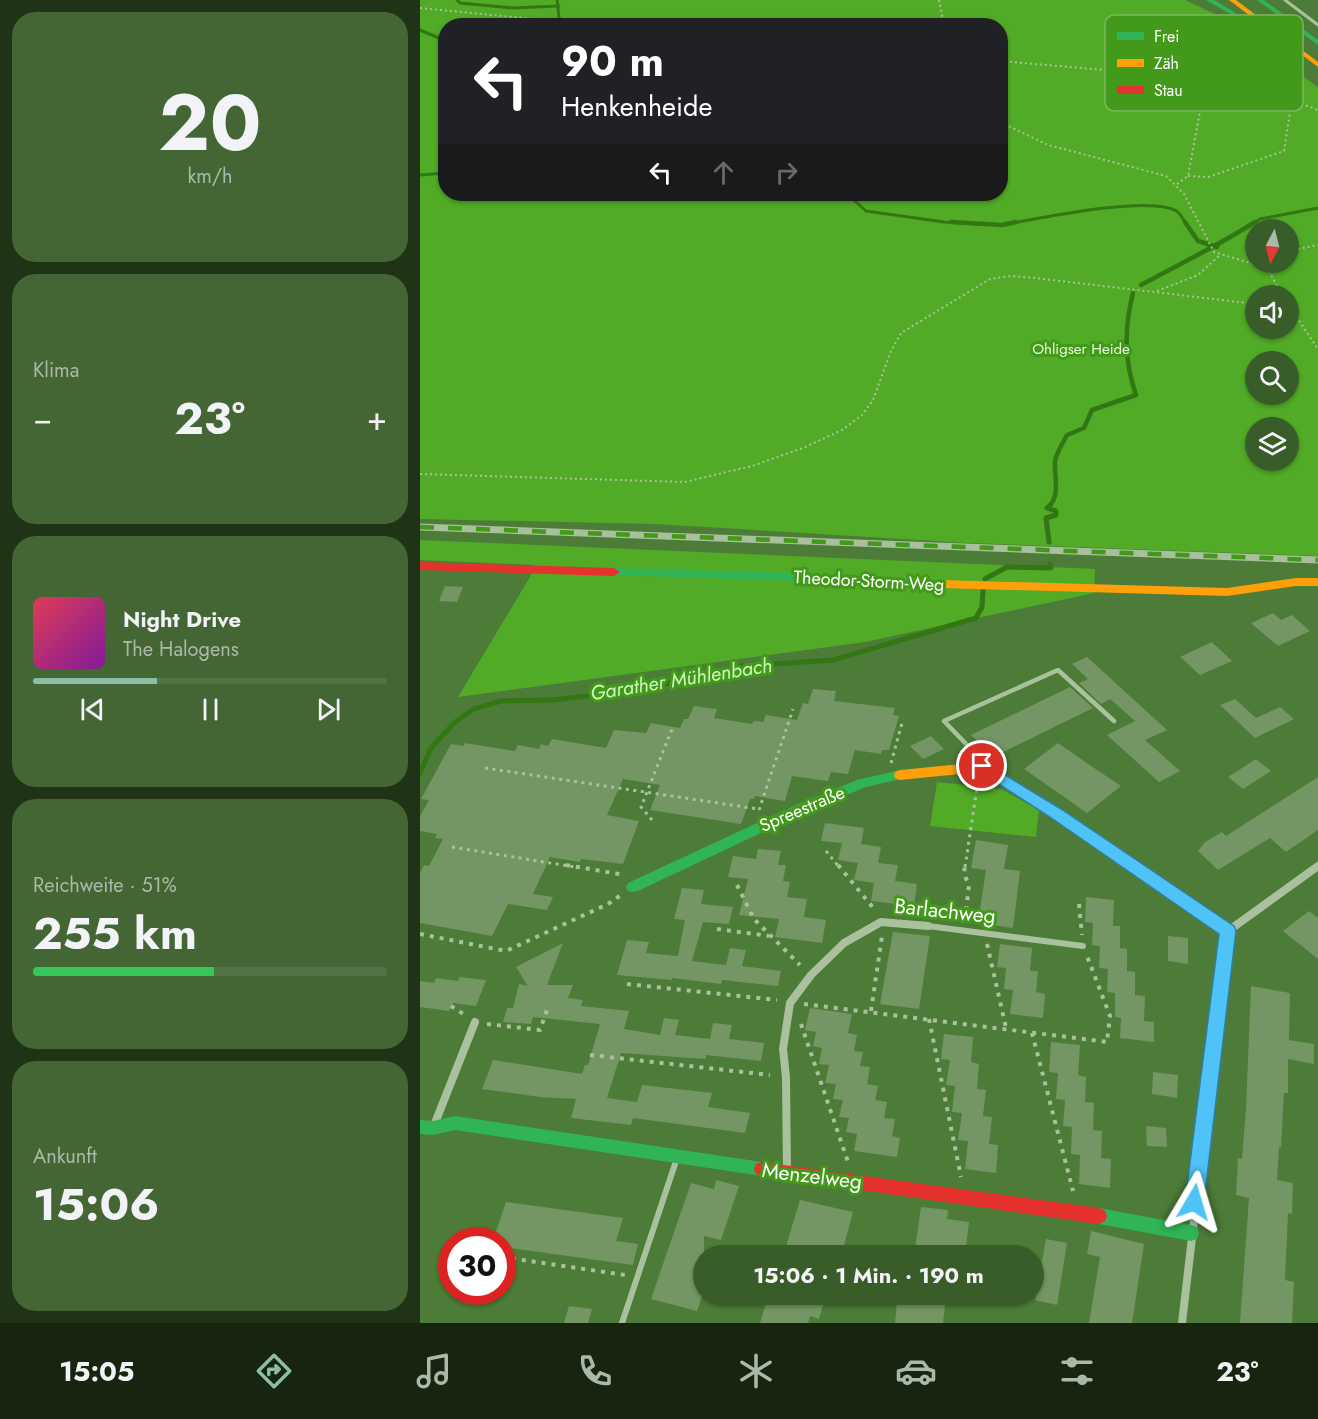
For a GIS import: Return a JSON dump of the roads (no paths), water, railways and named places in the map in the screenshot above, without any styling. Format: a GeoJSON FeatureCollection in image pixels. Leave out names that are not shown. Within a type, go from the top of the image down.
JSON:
{"type":"FeatureCollection","features":[{"type":"Feature","properties":{"kind":"main road"},"geometry":{"type":"LineString","coordinates":[[1209,0],[1236,15]]}},
{"type":"Feature","properties":{"kind":"main road"},"geometry":{"type":"LineString","coordinates":[[1232,0],[1252,15]]}},
{"type":"Feature","properties":{"kind":"main road"},"geometry":{"type":"LineString","coordinates":[[1260,0],[1280,15]]}},
{"type":"Feature","properties":{"kind":"main road"},"geometry":{"type":"LineString","coordinates":[[1303,32],[1318,43]]}},
{"type":"Feature","properties":{"kind":"main road"},"geometry":{"type":"LineString","coordinates":[[1303,54],[1318,65]]}},
{"type":"Feature","properties":{"kind":"main road","name":"Theodor-Storm-Weg"},"geometry":{"type":"LineString","coordinates":[[420,566],[819,577],[958,585],[1030,585],[1227,592],[1296,582],[1318,582]]}},
{"type":"Feature","properties":{"kind":"main road"},"geometry":{"type":"LineString","coordinates":[[982,766],[1228,931]]}},
{"type":"Feature","properties":{"kind":"main road","name":"Spreestraße"},"geometry":{"type":"LineString","coordinates":[[630,881],[854,786],[888,776],[982,766]]}},
{"type":"Feature","properties":{"kind":"main road","name":"Menzelweg"},"geometry":{"type":"LineString","coordinates":[[426,1128],[456,1123],[677,1158],[1062,1209],[1191,1233]]}},
{"type":"Feature","properties":{"kind":"street"},"geometry":{"type":"LineString","coordinates":[[1182,1323],[1228,931],[1318,866]]}},
{"type":"Feature","properties":{"kind":"street","name":"Barlachweg"},"geometry":{"type":"LineString","coordinates":[[787,1173],[786,1077],[783,1048],[789,1003],[811,975],[844,943],[881,922],[928,926]]}},
{"type":"Feature","properties":{"kind":"street","name":"Menzelweg"},"geometry":{"type":"LineString","coordinates":[[426,1128],[475,1022]]}},
{"type":"Feature","properties":{"kind":"lane"},"geometry":{"type":"LineString","coordinates":[[1285,0],[1318,25]]}},
{"type":"Feature","properties":{"kind":"lane"},"geometry":{"type":"LineString","coordinates":[[982,766],[969,747],[944,721],[1058,670],[1114,722]]}},
{"type":"Feature","properties":{"kind":"lane","name":"Barlachweg"},"geometry":{"type":"LineString","coordinates":[[928,926],[1083,946]]}},
{"type":"Feature","properties":{"kind":"lane"},"geometry":{"type":"LineString","coordinates":[[622,1323],[677,1158]]}},
{"type":"Feature","properties":{"kind":"waterway"},"geometry":{"type":"LineString","coordinates":[[457,0],[460,3],[513,8],[558,6]]}},
{"type":"Feature","properties":{"kind":"waterway"},"geometry":{"type":"LineString","coordinates":[[557,0],[558,6]]}},
{"type":"Feature","properties":{"kind":"waterway"},"geometry":{"type":"LineString","coordinates":[[558,6],[559,18]]}},
{"type":"Feature","properties":{"kind":"waterway"},"geometry":{"type":"LineString","coordinates":[[420,30],[438,38]]}},
{"type":"Feature","properties":{"kind":"waterway"},"geometry":{"type":"LineString","coordinates":[[420,175],[438,174]]}},
{"type":"Feature","properties":{"kind":"waterway"},"geometry":{"type":"LineString","coordinates":[[855,201],[866,211],[944,222],[980,224]]}},
{"type":"Feature","properties":{"kind":"waterway"},"geometry":{"type":"LineString","coordinates":[[1008,224],[1096,209],[1146,205],[1165,207],[1178,212],[1186,224]]}},
{"type":"Feature","properties":{"kind":"waterway","name":"Garather Mühlenbach"},"geometry":{"type":"LineString","coordinates":[[1260,219],[1318,208]]}},
{"type":"Feature","properties":{"kind":"waterway"},"geometry":{"type":"LineString","coordinates":[[951,222],[1002,225],[1016,222]]}},
{"type":"Feature","properties":{"kind":"waterway"},"geometry":{"type":"LineString","coordinates":[[1185,222],[1198,241],[1214,246]]}},
{"type":"Feature","properties":{"kind":"waterway","name":"Garather Mühlenbach"},"geometry":{"type":"LineString","coordinates":[[1214,246],[1245,228]]}},
{"type":"Feature","properties":{"kind":"waterway","name":"Garather Mühlenbach"},"geometry":{"type":"LineString","coordinates":[[1141,285],[1214,246]]}},
{"type":"Feature","properties":{"kind":"waterway","name":"Garather Mühlenbach"},"geometry":{"type":"LineString","coordinates":[[1048,507],[1056,492],[1056,458],[1067,435],[1084,428],[1092,410],[1136,395],[1127,357],[1128,319],[1133,293]]}},
{"type":"Feature","properties":{"kind":"waterway","name":"Garather Mühlenbach"},"geometry":{"type":"LineString","coordinates":[[1049,542],[1046,518],[1056,515],[1056,511],[1047,508],[1050,506]]}},
{"type":"Feature","properties":{"kind":"waterway","name":"Garather Mühlenbach"},"geometry":{"type":"LineString","coordinates":[[985,579],[1007,567],[1051,568],[1050,564]]}},
{"type":"Feature","properties":{"kind":"waterway","name":"Garather Mühlenbach"},"geometry":{"type":"LineString","coordinates":[[420,773],[431,748],[455,722],[474,709],[501,701],[552,700],[632,691],[744,666],[833,660],[976,618],[982,607],[983,591]]}},
{"type":"Feature","properties":{"kind":"railway"},"geometry":{"type":"LineString","coordinates":[[420,527],[1318,560]]}},
{"type":"Feature","properties":{"kind":"park label","name":"Ohligser Heide"},"geometry":{"type":"Point","coordinates":[1081,349]}}]}
